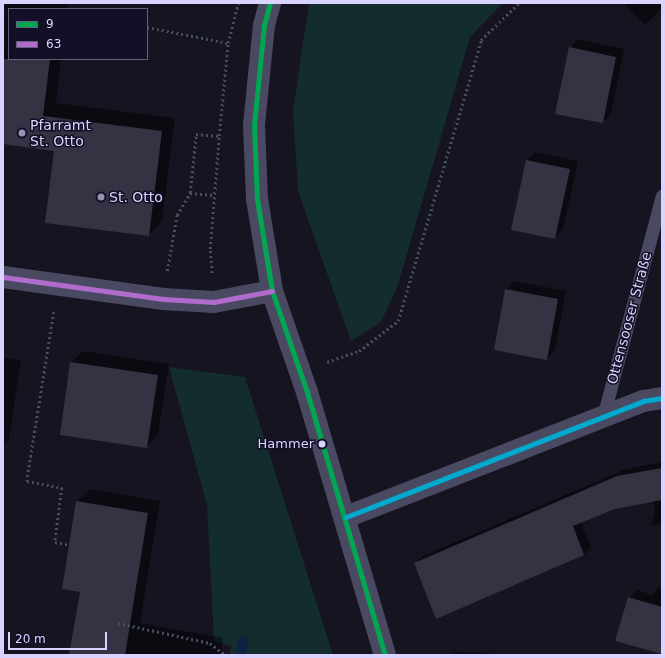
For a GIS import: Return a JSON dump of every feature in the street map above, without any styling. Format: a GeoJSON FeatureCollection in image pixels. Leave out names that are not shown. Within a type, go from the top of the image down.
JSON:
{"type":"FeatureCollection","features":[{"type":"Feature","properties":{"kind":"street"},"geometry":{"type":"LineString","coordinates":[[270,3],[264,25],[254,125],[257,199],[272,291],[300,370],[346,518],[385,655]]}},
{"type":"Feature","properties":{"kind":"street"},"geometry":{"type":"LineString","coordinates":[[3,277],[163,298],[214,302],[272,291]]}},
{"type":"Feature","properties":{"kind":"street"},"geometry":{"type":"LineString","coordinates":[[346,518],[643,401],[662,398]]}},
{"type":"Feature","properties":{"kind":"lane","name":"Ottensooser Straße"},"geometry":{"type":"LineString","coordinates":[[603,417],[662,196]]}},
{"type":"Feature","properties":{"kind":"path"},"geometry":{"type":"LineString","coordinates":[[214,302],[210,249],[213,195],[228,43],[238,3]]}},
{"type":"Feature","properties":{"kind":"path"},"geometry":{"type":"LineString","coordinates":[[300,370],[359,351],[398,321],[481,40],[519,3]]}},
{"type":"Feature","properties":{"kind":"path"},"geometry":{"type":"LineString","coordinates":[[148,27],[228,43]]}},
{"type":"Feature","properties":{"kind":"path"},"geometry":{"type":"LineString","coordinates":[[167,271],[177,215],[190,193],[196,134],[219,136]]}},
{"type":"Feature","properties":{"kind":"path"},"geometry":{"type":"LineString","coordinates":[[190,193],[213,195]]}},
{"type":"Feature","properties":{"kind":"path"},"geometry":{"type":"LineString","coordinates":[[58,284],[28,481],[62,488],[56,542],[69,545]]}},
{"type":"Feature","properties":{"kind":"path"},"geometry":{"type":"LineString","coordinates":[[118,624],[210,643],[224,654]]}},
{"type":"Feature","properties":{"kind":"green space"},"geometry":{"type":"Polygon","coordinates":[[[309,3],[503,3],[470,37],[398,285],[381,322],[351,341],[298,191],[293,111],[309,3]]]}},
{"type":"Feature","properties":{"kind":"green space"},"geometry":{"type":"Polygon","coordinates":[[[169,367],[245,377],[333,655],[230,655],[231,646],[214,641],[207,505],[169,367]]]}},
{"type":"Feature","properties":{"kind":"building"},"geometry":{"type":"Polygon","coordinates":[[[569,47],[616,57],[603,123],[555,114],[569,47]]]}},
{"type":"Feature","properties":{"kind":"building","name":"St. Otto"},"geometry":{"type":"Polygon","coordinates":[[[3,59],[50,60],[43,116],[162,131],[149,236],[45,223],[54,151],[3,144],[3,59]]]}},
{"type":"Feature","properties":{"kind":"building"},"geometry":{"type":"Polygon","coordinates":[[[526,160],[570,169],[555,239],[511,230],[526,160]]]}},
{"type":"Feature","properties":{"kind":"building"},"geometry":{"type":"Polygon","coordinates":[[[505,289],[558,299],[547,360],[494,350],[505,289]]]}},
{"type":"Feature","properties":{"kind":"building"},"geometry":{"type":"Polygon","coordinates":[[[70,362],[158,375],[147,448],[60,435],[70,362]]]}},
{"type":"Feature","properties":{"kind":"building"},"geometry":{"type":"Polygon","coordinates":[[[662,468],[662,500],[615,509],[573,526],[584,555],[436,619],[414,563],[617,476],[662,468]]]}},
{"type":"Feature","properties":{"kind":"building"},"geometry":{"type":"Polygon","coordinates":[[[76,501],[148,513],[125,655],[69,655],[80,592],[62,589],[76,501]]]}},
{"type":"Feature","properties":{"kind":"building"},"geometry":{"type":"Polygon","coordinates":[[[628,597],[662,607],[662,654],[615,641],[628,597]]]}},
{"type":"Feature","properties":{"kind":"waterway"},"geometry":{"type":"LineString","coordinates":[[241,655],[243,641]]}},
{"type":"Feature","properties":{"kind":"transit line","name":"9"},"geometry":{"type":"LineString","coordinates":[[270,3],[264,25],[254,125],[257,199],[272,291],[307,392],[385,655]]}},
{"type":"Feature","properties":{"kind":"transit line","name":"63"},"geometry":{"type":"LineString","coordinates":[[3,277],[163,299],[214,302],[272,291]]}},
{"type":"Feature","properties":{"kind":"transit line"},"geometry":{"type":"LineString","coordinates":[[346,517],[643,401],[662,398]]}},
{"type":"Feature","properties":{"kind":"place","name":"Pfarramt St. Otto"},"geometry":{"type":"Point","coordinates":[22,133]}},
{"type":"Feature","properties":{"kind":"place","name":"St. Otto"},"geometry":{"type":"Point","coordinates":[101,197]}},
{"type":"Feature","properties":{"kind":"place","name":"Hammer"},"geometry":{"type":"Point","coordinates":[322,444]}}]}
